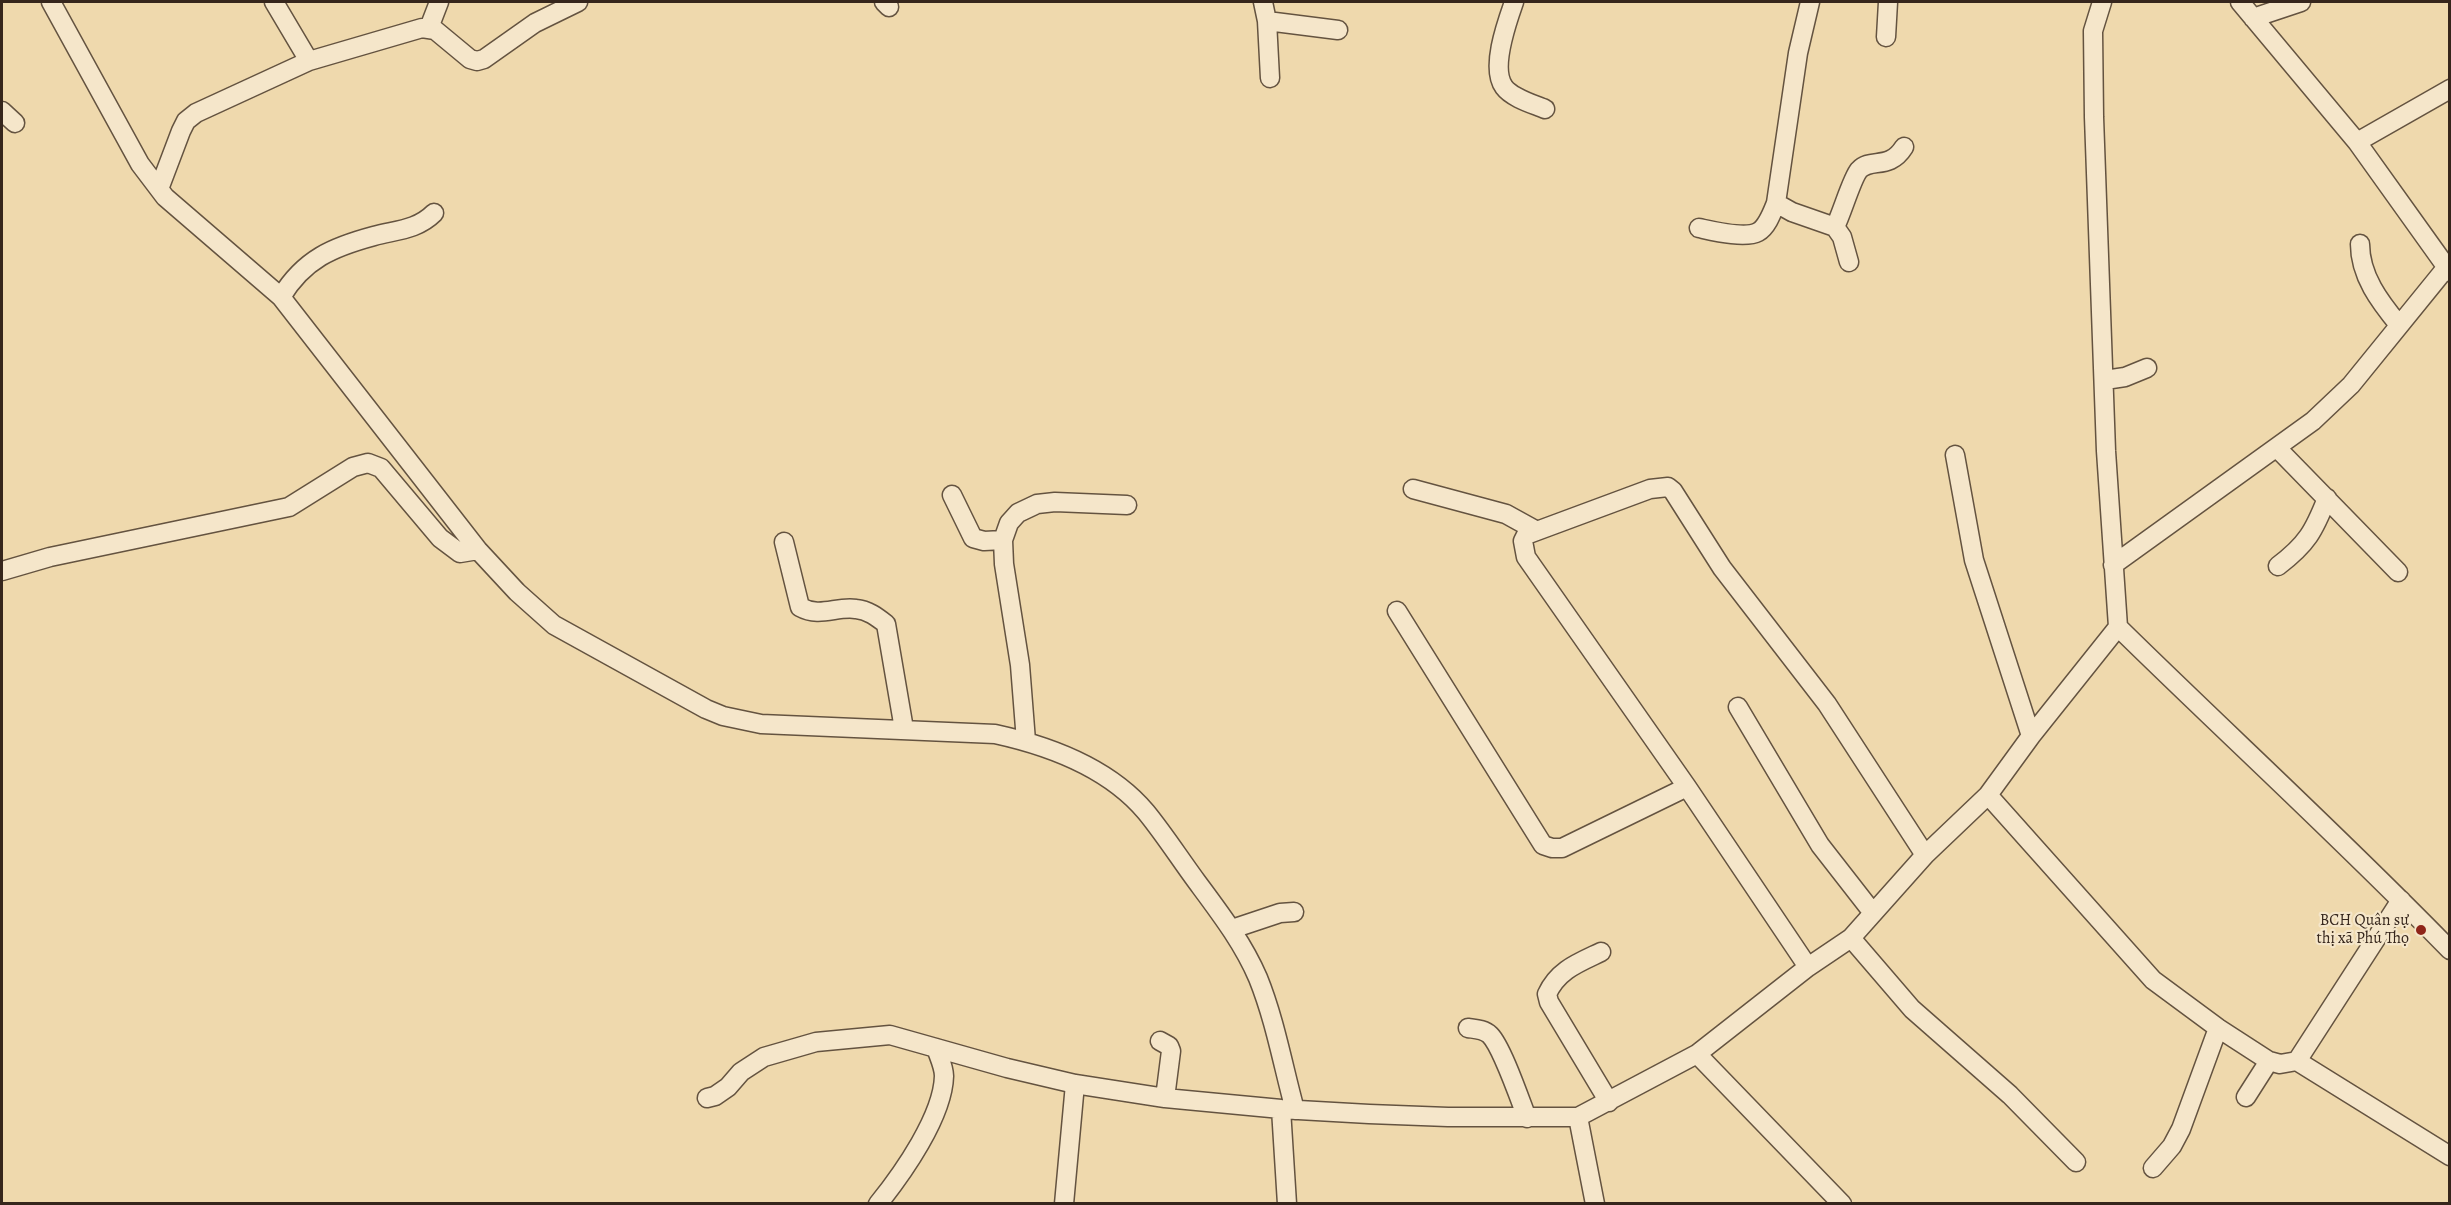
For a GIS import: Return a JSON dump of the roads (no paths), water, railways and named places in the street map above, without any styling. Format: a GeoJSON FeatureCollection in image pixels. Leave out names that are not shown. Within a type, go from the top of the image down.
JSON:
{"type":"FeatureCollection","features":[{"type":"Feature","properties":{"kind":"street"},"geometry":{"type":"LineString","coordinates":[[51,2],[140,164],[159,189],[281,297],[478,550],[517,592],[554,625],[706,710],[723,716],[761,724],[995,734],[1026,741],[1083,763],[1118,785],[1145,812],[1232,929],[1261,987],[1288,1110],[1287,1203]]}},
{"type":"Feature","properties":{"kind":"street"},"geometry":{"type":"LineString","coordinates":[[274,2],[309,61]]}},
{"type":"Feature","properties":{"kind":"street"},"geometry":{"type":"LineString","coordinates":[[429,28],[439,2]]}},
{"type":"Feature","properties":{"kind":"street"},"geometry":{"type":"LineString","coordinates":[[159,189],[186,121],[196,113],[309,61],[422,28],[435,30],[470,59],[477,61],[484,59],[535,23],[578,2]]}},
{"type":"Feature","properties":{"kind":"street"},"geometry":{"type":"LineString","coordinates":[[1263,2],[1267,21],[1270,78]]}},
{"type":"Feature","properties":{"kind":"street"},"geometry":{"type":"LineString","coordinates":[[1514,2],[1500,49],[1498,74],[1504,88],[1545,109]]}},
{"type":"Feature","properties":{"kind":"street"},"geometry":{"type":"LineString","coordinates":[[1699,228],[1747,234],[1759,232],[1769,220],[1776,203],[1798,53],[1810,2]]}},
{"type":"Feature","properties":{"kind":"street"},"geometry":{"type":"LineString","coordinates":[[1886,37],[1888,2]]}},
{"type":"Feature","properties":{"kind":"street"},"geometry":{"type":"LineString","coordinates":[[2102,2],[2093,31],[2097,246],[2118,627],[2278,784],[2343,842],[2450,950]]}},
{"type":"Feature","properties":{"kind":"street"},"geometry":{"type":"LineString","coordinates":[[2113,565],[2313,420],[2351,385],[2399,325],[2448,270],[2357,142],[2240,2]]}},
{"type":"Feature","properties":{"kind":"street"},"geometry":{"type":"LineString","coordinates":[[2253,18],[2301,2]]}},
{"type":"Feature","properties":{"kind":"street"},"geometry":{"type":"LineString","coordinates":[[1267,21],[1338,30]]}},
{"type":"Feature","properties":{"kind":"street"},"geometry":{"type":"LineString","coordinates":[[2357,142],[2450,90]]}},
{"type":"Feature","properties":{"kind":"street"},"geometry":{"type":"LineString","coordinates":[[1834,226],[1844,208],[1858,171],[1868,164],[1888,162],[1899,155],[1904,147]]}},
{"type":"Feature","properties":{"kind":"street"},"geometry":{"type":"LineString","coordinates":[[1776,203],[1792,212],[1834,226],[1842,237],[1850,262]]}},
{"type":"Feature","properties":{"kind":"street"},"geometry":{"type":"LineString","coordinates":[[281,297],[290,281],[305,265],[322,254],[375,236],[409,229],[424,222],[434,213]]}},
{"type":"Feature","properties":{"kind":"street"},"geometry":{"type":"LineString","coordinates":[[2360,244],[2363,267],[2372,287],[2399,325]]}},
{"type":"Feature","properties":{"kind":"street"},"geometry":{"type":"LineString","coordinates":[[2105,380],[2125,377],[2147,368]]}},
{"type":"Feature","properties":{"kind":"street"},"geometry":{"type":"LineString","coordinates":[[2277,448],[2398,572]]}},
{"type":"Feature","properties":{"kind":"street"},"geometry":{"type":"LineString","coordinates":[[1954,455],[1979,581],[2031,736]]}},
{"type":"Feature","properties":{"kind":"street"},"geometry":{"type":"LineString","coordinates":[[2,571],[50,557],[289,507],[353,467],[368,463],[381,468],[440,538],[460,553],[478,550]]}},
{"type":"Feature","properties":{"kind":"street"},"geometry":{"type":"LineString","coordinates":[[1808,967],[1526,556],[1523,541],[1526,535],[1534,530],[1650,489],[1668,487],[1673,491],[1722,568],[1827,704],[1925,855]]}},
{"type":"Feature","properties":{"kind":"street"},"geometry":{"type":"LineString","coordinates":[[1413,489],[1506,514],[1534,530]]}},
{"type":"Feature","properties":{"kind":"street"},"geometry":{"type":"LineString","coordinates":[[951,495],[973,538],[984,541],[1003,540]]}},
{"type":"Feature","properties":{"kind":"street"},"geometry":{"type":"LineString","coordinates":[[2277,566],[2296,552],[2314,531],[2328,498]]}},
{"type":"Feature","properties":{"kind":"street"},"geometry":{"type":"LineString","coordinates":[[1026,741],[1020,665],[1004,564],[1003,540],[1009,523],[1018,513],[1037,504],[1055,502],[1127,505]]}},
{"type":"Feature","properties":{"kind":"street"},"geometry":{"type":"LineString","coordinates":[[784,542],[800,607],[807,611],[824,613],[855,608],[875,615],[886,624],[904,729]]}},
{"type":"Feature","properties":{"kind":"street"},"geometry":{"type":"LineString","coordinates":[[1397,611],[1543,845],[1562,848],[1687,788]]}},
{"type":"Feature","properties":{"kind":"street"},"geometry":{"type":"LineString","coordinates":[[707,1098],[715,1096],[728,1087],[741,1072],[764,1057],[816,1042],[891,1035],[1075,1084],[1165,1098],[1288,1110],[1448,1117],[1578,1117],[1697,1054],[1808,967],[1851,938],[1925,855],[1988,795],[2031,736],[2118,627]]}},
{"type":"Feature","properties":{"kind":"street"},"geometry":{"type":"LineString","coordinates":[[1738,706],[1820,845],[1873,913]]}},
{"type":"Feature","properties":{"kind":"street"},"geometry":{"type":"LineString","coordinates":[[1988,795],[2153,980],[2218,1028],[2269,1061],[2280,1064],[2297,1061],[2450,1156]]}},
{"type":"Feature","properties":{"kind":"street"},"geometry":{"type":"LineString","coordinates":[[2297,1061],[2401,900]]}},
{"type":"Feature","properties":{"kind":"street"},"geometry":{"type":"LineString","coordinates":[[1232,929],[1280,913],[1294,912]]}},
{"type":"Feature","properties":{"kind":"street"},"geometry":{"type":"LineString","coordinates":[[1851,938],[1912,1009],[2010,1095],[2076,1162]]}},
{"type":"Feature","properties":{"kind":"street"},"geometry":{"type":"LineString","coordinates":[[1600,952],[1568,968],[1558,976],[1547,994],[1549,1002],[1609,1102]]}},
{"type":"Feature","properties":{"kind":"street"},"geometry":{"type":"LineString","coordinates":[[1468,1028],[1481,1030],[1490,1035],[1512,1079],[1527,1118]]}},
{"type":"Feature","properties":{"kind":"street"},"geometry":{"type":"LineString","coordinates":[[2153,1168],[2172,1146],[2181,1129],[2218,1028]]}},
{"type":"Feature","properties":{"kind":"street"},"geometry":{"type":"LineString","coordinates":[[1160,1041],[1169,1046],[1171,1051],[1165,1098]]}},
{"type":"Feature","properties":{"kind":"street"},"geometry":{"type":"LineString","coordinates":[[878,1203],[891,1188],[920,1140],[938,1104],[944,1074],[936,1048]]}},
{"type":"Feature","properties":{"kind":"street"},"geometry":{"type":"LineString","coordinates":[[1697,1054],[1842,1203]]}},
{"type":"Feature","properties":{"kind":"street"},"geometry":{"type":"LineString","coordinates":[[2246,1097],[2269,1061]]}},
{"type":"Feature","properties":{"kind":"street"},"geometry":{"type":"LineString","coordinates":[[1064,1203],[1075,1084]]}},
{"type":"Feature","properties":{"kind":"street"},"geometry":{"type":"LineString","coordinates":[[1578,1117],[1595,1203]]}},
{"type":"Feature","properties":{"kind":"place","name":"BCH Quân sự thị xã Phú Thọ"},"geometry":{"type":"Point","coordinates":[2421,930]}}]}
